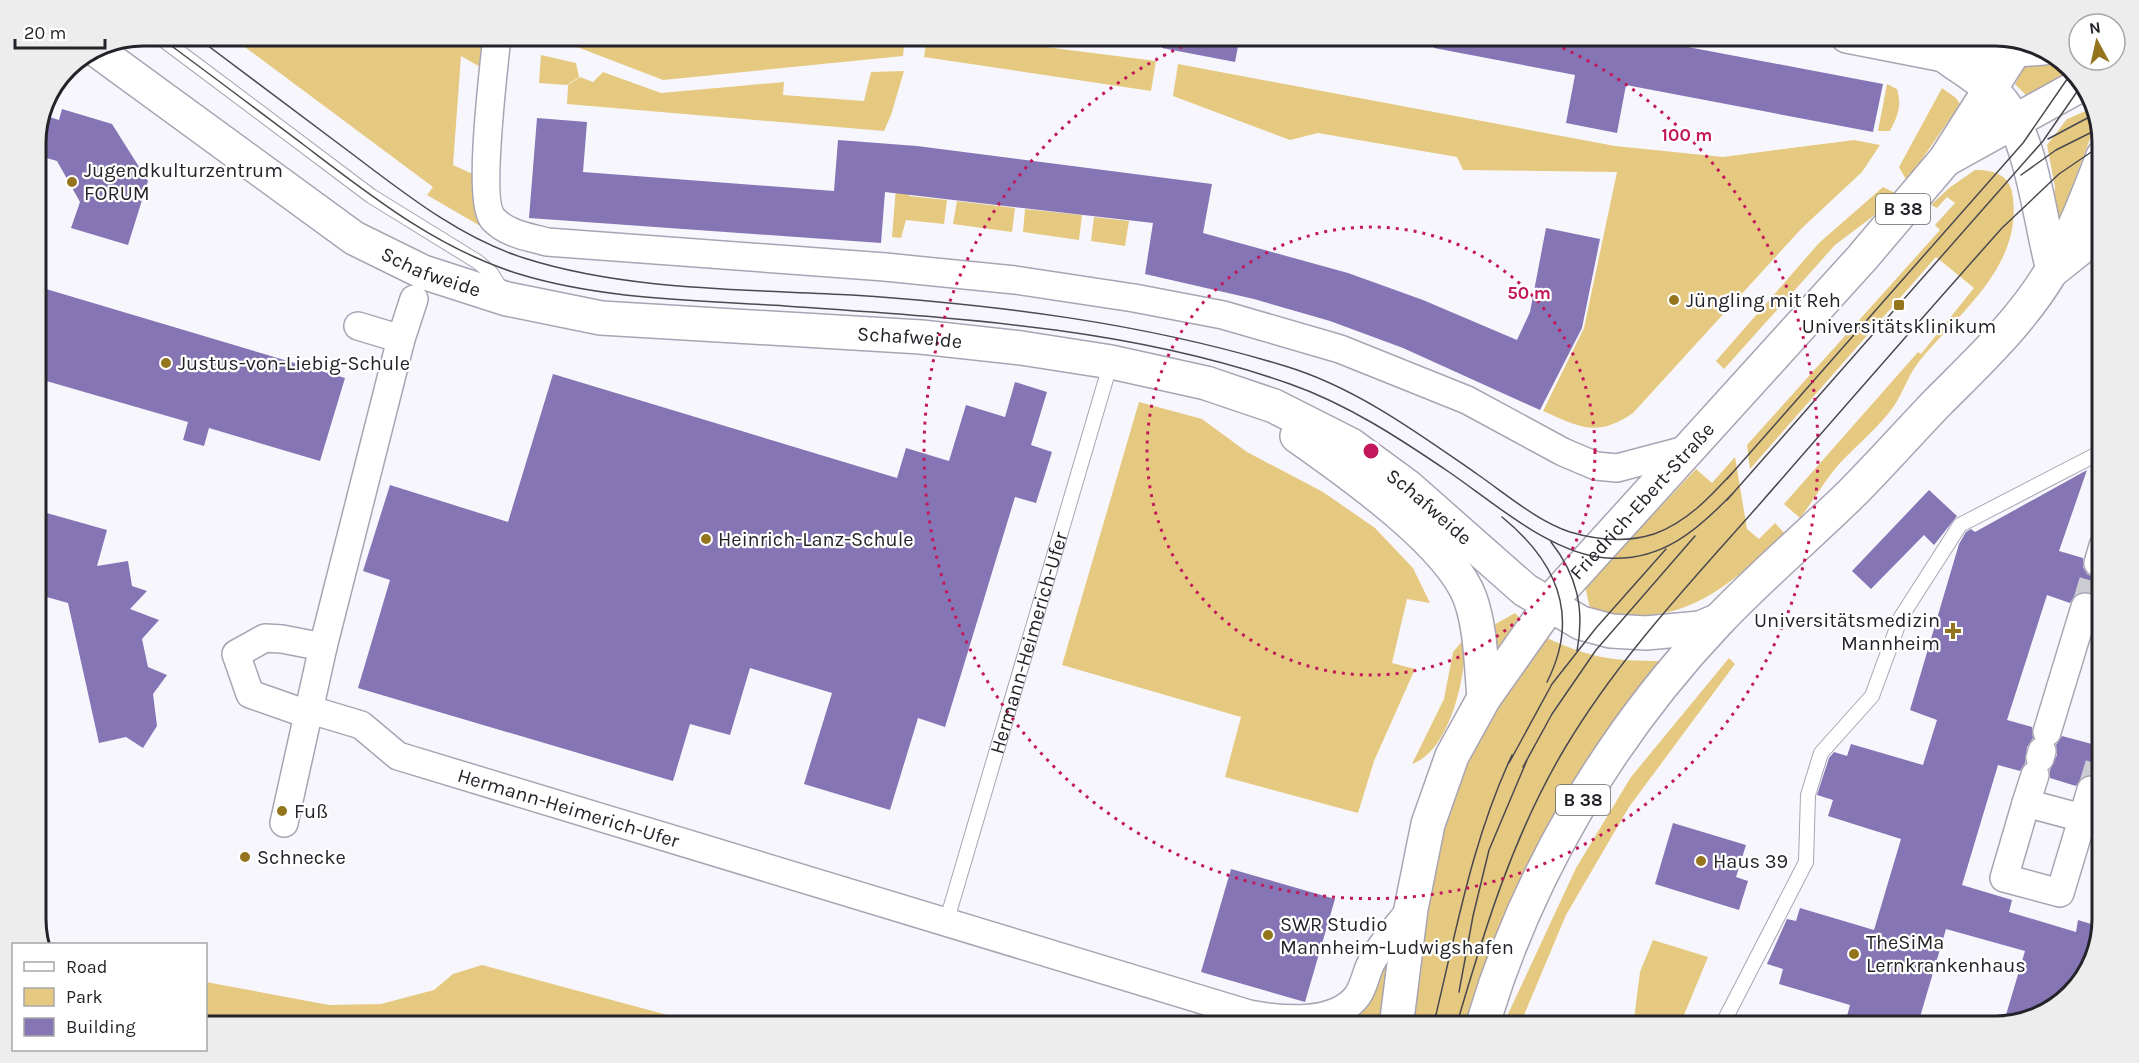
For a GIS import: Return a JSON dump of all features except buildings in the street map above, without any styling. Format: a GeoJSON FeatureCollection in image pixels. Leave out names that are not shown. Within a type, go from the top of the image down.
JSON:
{"type":"FeatureCollection","features":[{"type":"Feature","properties":{"kind":"main road"},"geometry":{"type":"LineString","coordinates":[[1898,46],[1944,55],[2014,48]]}},
{"type":"Feature","properties":{"kind":"main road","name":"Friedrich-Ebert-Straße"},"geometry":{"type":"LineString","coordinates":[[1397,1016],[1411,909],[1432,814],[1452,756],[1484,698],[1548,605],[1862,258],[1945,160],[1990,89],[2023,51]]}},
{"type":"Feature","properties":{"kind":"main road","name":"Schafweide"},"geometry":{"type":"LineString","coordinates":[[104,55],[418,285],[507,299],[601,318],[921,337],[1021,348],[1111,362],[1206,383],[1274,406],[1361,452],[1407,486],[1490,561],[1548,605],[1581,623],[1611,631],[1679,632],[1719,621]]}},
{"type":"Feature","properties":{"kind":"main road"},"geometry":{"type":"LineString","coordinates":[[1944,55],[1990,89],[2014,121],[2028,159],[2052,270],[2092,239]]}},
{"type":"Feature","properties":{"kind":"main road"},"geometry":{"type":"LineString","coordinates":[[1945,160],[2075,88]]}},
{"type":"Feature","properties":{"kind":"main road","name":"B 38"},"geometry":{"type":"LineString","coordinates":[[1486,1016],[1517,927],[1549,860],[1613,750],[1663,685],[1719,621],[1853,492],[2006,333],[2052,270],[2080,215],[2092,184]]}},
{"type":"Feature","properties":{"kind":"main road"},"geometry":{"type":"LineString","coordinates":[[1274,406],[1292,432],[1362,483],[1436,549],[1464,585],[1477,626],[1484,698]]}},
{"type":"Feature","properties":{"kind":"street"},"geometry":{"type":"LineString","coordinates":[[496,46],[485,190],[492,218],[510,232],[548,242],[885,267],[1015,280],[1134,298],[1222,315],[1340,349],[1467,400],[1563,452],[1596,466],[1617,468],[1689,449]]}},
{"type":"Feature","properties":{"kind":"street"},"geometry":{"type":"LineString","coordinates":[[284,823],[323,647],[401,339],[418,285]]}},
{"type":"Feature","properties":{"kind":"street"},"geometry":{"type":"LineString","coordinates":[[358,326],[401,339]]}},
{"type":"Feature","properties":{"kind":"street"},"geometry":{"type":"LineString","coordinates":[[2085,607],[2004,878],[2060,893],[2091,790]]}},
{"type":"Feature","properties":{"kind":"street"},"geometry":{"type":"LineString","coordinates":[[307,714],[250,694],[236,654],[265,638],[323,647]]}},
{"type":"Feature","properties":{"kind":"street","name":"Hermann-Heimerich-Ufer"},"geometry":{"type":"LineString","coordinates":[[307,714],[321,713],[361,725],[398,756],[1260,1016]]}},
{"type":"Feature","properties":{"kind":"street"},"geometry":{"type":"LineString","coordinates":[[2026,803],[2082,818]]}},
{"type":"Feature","properties":{"kind":"street","name":"Hermann-Heimerich-Ufer"},"geometry":{"type":"LineString","coordinates":[[1321,1016],[1340,1008],[1356,997],[1365,983],[1371,962],[1411,909]]}},
{"type":"Feature","properties":{"kind":"lane"},"geometry":{"type":"LineString","coordinates":[[171,46],[371,196],[478,262],[491,273],[507,299]]}},
{"type":"Feature","properties":{"kind":"lane","name":"Hermann-Heimerich-Ufer"},"geometry":{"type":"LineString","coordinates":[[946,922],[1111,362]]}},
{"type":"Feature","properties":{"kind":"lane"},"geometry":{"type":"LineString","coordinates":[[1727,1016],[1806,862],[1808,795],[1821,753],[1872,696],[1901,617],[1960,525],[2092,457]]}},
{"type":"Feature","properties":{"kind":"green space"},"geometry":{"type":"Polygon","coordinates":[[[243,46],[483,46],[482,68],[461,56],[453,165],[475,175],[482,227],[427,195],[433,187],[243,46]]]}},
{"type":"Feature","properties":{"kind":"green space"},"geometry":{"type":"Polygon","coordinates":[[[573,46],[904,46],[903,56],[663,80],[573,46]]]}},
{"type":"Feature","properties":{"kind":"green space"},"geometry":{"type":"Polygon","coordinates":[[[926,46],[1038,46],[1156,61],[1151,91],[924,57],[926,46]]]}},
{"type":"Feature","properties":{"kind":"green space"},"geometry":{"type":"Polygon","coordinates":[[[541,55],[576,63],[579,77],[567,85],[539,83],[541,55]]]}},
{"type":"Feature","properties":{"kind":"green space"},"geometry":{"type":"Polygon","coordinates":[[[2041,58],[2062,74],[2058,82],[2027,96],[2015,84],[2028,61],[2041,58]]]}},
{"type":"Feature","properties":{"kind":"green space"},"geometry":{"type":"Polygon","coordinates":[[[1178,64],[1615,146],[1723,157],[1854,140],[1880,145],[1862,172],[1801,229],[1633,413],[1609,425],[1598,428],[1588,427],[1567,422],[1543,411],[1584,328],[1617,172],[1463,170],[1457,157],[1318,133],[1290,140],[1173,96],[1178,64]]]}},
{"type":"Feature","properties":{"kind":"green space"},"geometry":{"type":"Polygon","coordinates":[[[904,71],[884,131],[567,104],[568,85],[580,77],[593,82],[603,72],[661,93],[784,82],[783,95],[864,101],[871,72],[904,71]]]}},
{"type":"Feature","properties":{"kind":"green space"},"geometry":{"type":"Polygon","coordinates":[[[1887,84],[1897,89],[1898,110],[1890,131],[1878,131],[1887,84]]]}},
{"type":"Feature","properties":{"kind":"green space"},"geometry":{"type":"Polygon","coordinates":[[[1942,88],[1956,98],[1960,104],[1907,181],[1899,167],[1942,88]]]}},
{"type":"Feature","properties":{"kind":"green space"},"geometry":{"type":"Polygon","coordinates":[[[2086,111],[2092,134],[2059,222],[2051,220],[2055,187],[2047,145],[2067,119],[2086,111]]]}},
{"type":"Feature","properties":{"kind":"green space"},"geometry":{"type":"Polygon","coordinates":[[[898,161],[913,163],[909,196],[947,200],[944,224],[906,220],[901,238],[892,237],[898,161]]]}},
{"type":"Feature","properties":{"kind":"green space"},"geometry":{"type":"Polygon","coordinates":[[[1975,170],[2001,175],[2012,190],[2013,223],[2008,246],[1998,267],[1970,305],[1917,364],[1888,414],[1829,476],[1800,518],[1784,504],[1918,352],[1921,354],[1974,288],[1936,257],[1750,469],[1747,445],[1940,230],[1935,225],[1955,203],[1947,197],[1937,208],[1931,205],[1949,188],[1975,170]]]}},
{"type":"Feature","properties":{"kind":"green space"},"geometry":{"type":"Polygon","coordinates":[[[1883,187],[1897,194],[1880,211],[1835,245],[1724,369],[1716,361],[1819,243],[1883,187]]]}},
{"type":"Feature","properties":{"kind":"green space"},"geometry":{"type":"Polygon","coordinates":[[[957,201],[1015,208],[1012,232],[953,224],[957,201]]]}},
{"type":"Feature","properties":{"kind":"green space"},"geometry":{"type":"Polygon","coordinates":[[[1025,209],[1082,215],[1079,240],[1023,232],[1025,209]]]}},
{"type":"Feature","properties":{"kind":"green space"},"geometry":{"type":"Polygon","coordinates":[[[1094,217],[1129,221],[1125,246],[1091,241],[1094,217]]]}},
{"type":"Feature","properties":{"kind":"green space"},"geometry":{"type":"Polygon","coordinates":[[[1139,402],[1202,419],[1247,452],[1323,492],[1375,528],[1413,568],[1430,603],[1407,599],[1392,663],[1415,669],[1374,761],[1358,813],[1225,777],[1241,717],[1062,665],[1139,402]]]}},
{"type":"Feature","properties":{"kind":"green space"},"geometry":{"type":"Polygon","coordinates":[[[1735,457],[1747,529],[1759,539],[1775,523],[1786,535],[1720,589],[1675,610],[1650,615],[1622,615],[1590,609],[1585,586],[1696,469],[1712,483],[1735,457]]]}},
{"type":"Feature","properties":{"kind":"green space"},"geometry":{"type":"Polygon","coordinates":[[[1515,613],[1519,617],[1494,654],[1492,626],[1515,613]]]}},
{"type":"Feature","properties":{"kind":"green space"},"geometry":{"type":"Polygon","coordinates":[[[1545,637],[1575,650],[1602,657],[1661,661],[1599,747],[1545,835],[1500,927],[1468,1016],[1414,1016],[1432,879],[1446,822],[1465,768],[1492,713],[1545,637]]]}},
{"type":"Feature","properties":{"kind":"green space"},"geometry":{"type":"Polygon","coordinates":[[[1465,638],[1463,670],[1454,709],[1437,744],[1426,756],[1412,764],[1444,699],[1453,652],[1465,638]]]}},
{"type":"Feature","properties":{"kind":"green space"},"geometry":{"type":"Polygon","coordinates":[[[1729,658],[1735,664],[1629,807],[1566,915],[1524,1016],[1507,1016],[1576,868],[1631,777],[1729,658]]]}},
{"type":"Feature","properties":{"kind":"green space"},"geometry":{"type":"Polygon","coordinates":[[[1653,940],[1708,957],[1684,1016],[1634,1016],[1640,972],[1653,940]]]}},
{"type":"Feature","properties":{"kind":"green space"},"geometry":{"type":"Polygon","coordinates":[[[1388,961],[1380,1016],[1357,1016],[1357,1012],[1381,962],[1388,961]]]}},
{"type":"Feature","properties":{"kind":"green space"},"geometry":{"type":"Polygon","coordinates":[[[482,965],[671,1016],[207,1016],[207,982],[329,1005],[381,1004],[434,990],[453,974],[482,965]]]}},
{"type":"Feature","properties":{"kind":"tunnel"},"geometry":{"type":"LineString","coordinates":[[2085,607],[2092,583]]}},
{"type":"Feature","properties":{"kind":"tram line"},"geometry":{"type":"LineString","coordinates":[[171,46],[380,202],[433,236],[489,263],[519,274],[551,283],[651,298],[913,315],[1040,328],[1167,349],[1229,365],[1290,384],[1332,401],[1392,434],[1524,525],[1565,548],[1586,555],[1626,558],[1645,555],[1661,549],[1692,531],[1733,493]]}},
{"type":"Feature","properties":{"kind":"tram line"},"geometry":{"type":"LineString","coordinates":[[208,46],[391,183],[455,227],[500,249],[563,269],[604,277],[686,287],[852,295],[962,304],[1125,327],[1232,351],[1285,366],[1336,386],[1385,412],[1534,514],[1570,532],[1591,537],[1633,539],[1666,529],[1697,508],[1733,472]]}},
{"type":"Feature","properties":{"kind":"tram line"},"geometry":{"type":"LineString","coordinates":[[1727,479],[2023,143],[2067,79]]}},
{"type":"Feature","properties":{"kind":"tram line"},"geometry":{"type":"LineString","coordinates":[[1727,500],[2043,141],[2077,92]]}},
{"type":"Feature","properties":{"kind":"tram line"},"geometry":{"type":"LineString","coordinates":[[2048,139],[2089,117]]}},
{"type":"Feature","properties":{"kind":"tram line"},"geometry":{"type":"LineString","coordinates":[[2021,175],[2056,150],[2092,132]]}},
{"type":"Feature","properties":{"kind":"tram line"},"geometry":{"type":"LineString","coordinates":[[1459,1016],[1501,884],[1530,815],[1565,748],[1608,684],[1655,623],[2002,228],[2059,174],[2092,152]]}},
{"type":"Feature","properties":{"kind":"tram line"},"geometry":{"type":"LineString","coordinates":[[1502,517],[1537,552],[1558,591],[1562,612],[1562,634],[1557,657],[1547,682]]}},
{"type":"Feature","properties":{"kind":"tram line"},"geometry":{"type":"LineString","coordinates":[[1523,767],[1552,714],[1596,650],[1695,536]]}},
{"type":"Feature","properties":{"kind":"tram line"},"geometry":{"type":"LineString","coordinates":[[1551,542],[1567,567],[1577,593],[1580,621],[1577,651]]}},
{"type":"Feature","properties":{"kind":"tram line"},"geometry":{"type":"LineString","coordinates":[[1509,763],[1552,684],[1596,628],[1666,549]]}},
{"type":"Feature","properties":{"kind":"tram line"},"geometry":{"type":"LineString","coordinates":[[1436,1016],[1475,855],[1512,755]]}},
{"type":"Feature","properties":{"kind":"tram line"},"geometry":{"type":"LineString","coordinates":[[1459,992],[1473,916],[1489,850],[1527,760]]}},
{"type":"Feature","properties":{"kind":"place","name":"Jugendkulturzentrum FORUM"},"geometry":{"type":"Point","coordinates":[72,182]}},
{"type":"Feature","properties":{"kind":"place","name":"Jüngling mit Reh"},"geometry":{"type":"Point","coordinates":[1674,300]}},
{"type":"Feature","properties":{"kind":"place","name":"Universitätsklinikum"},"geometry":{"type":"Point","coordinates":[1899,305]}},
{"type":"Feature","properties":{"kind":"place","name":"Justus-von-Liebig-Schule"},"geometry":{"type":"Point","coordinates":[166,363]}},
{"type":"Feature","properties":{"kind":"place","name":"Heinrich-Lanz-Schule"},"geometry":{"type":"Point","coordinates":[706,539]}},
{"type":"Feature","properties":{"kind":"place","name":"Universitätsmedizin Mannheim"},"geometry":{"type":"Point","coordinates":[1953,631]}},
{"type":"Feature","properties":{"kind":"place","name":"Fuß"},"geometry":{"type":"Point","coordinates":[282,811]}},
{"type":"Feature","properties":{"kind":"place","name":"Schnecke"},"geometry":{"type":"Point","coordinates":[245,857]}},
{"type":"Feature","properties":{"kind":"place","name":"Haus 39"},"geometry":{"type":"Point","coordinates":[1701,861]}},
{"type":"Feature","properties":{"kind":"place","name":"SWR Studio Mannheim-Ludwigshafen"},"geometry":{"type":"Point","coordinates":[1268,935]}},
{"type":"Feature","properties":{"kind":"place","name":"TheSiMa Lernkrankenhaus"},"geometry":{"type":"Point","coordinates":[1854,954]}}]}
